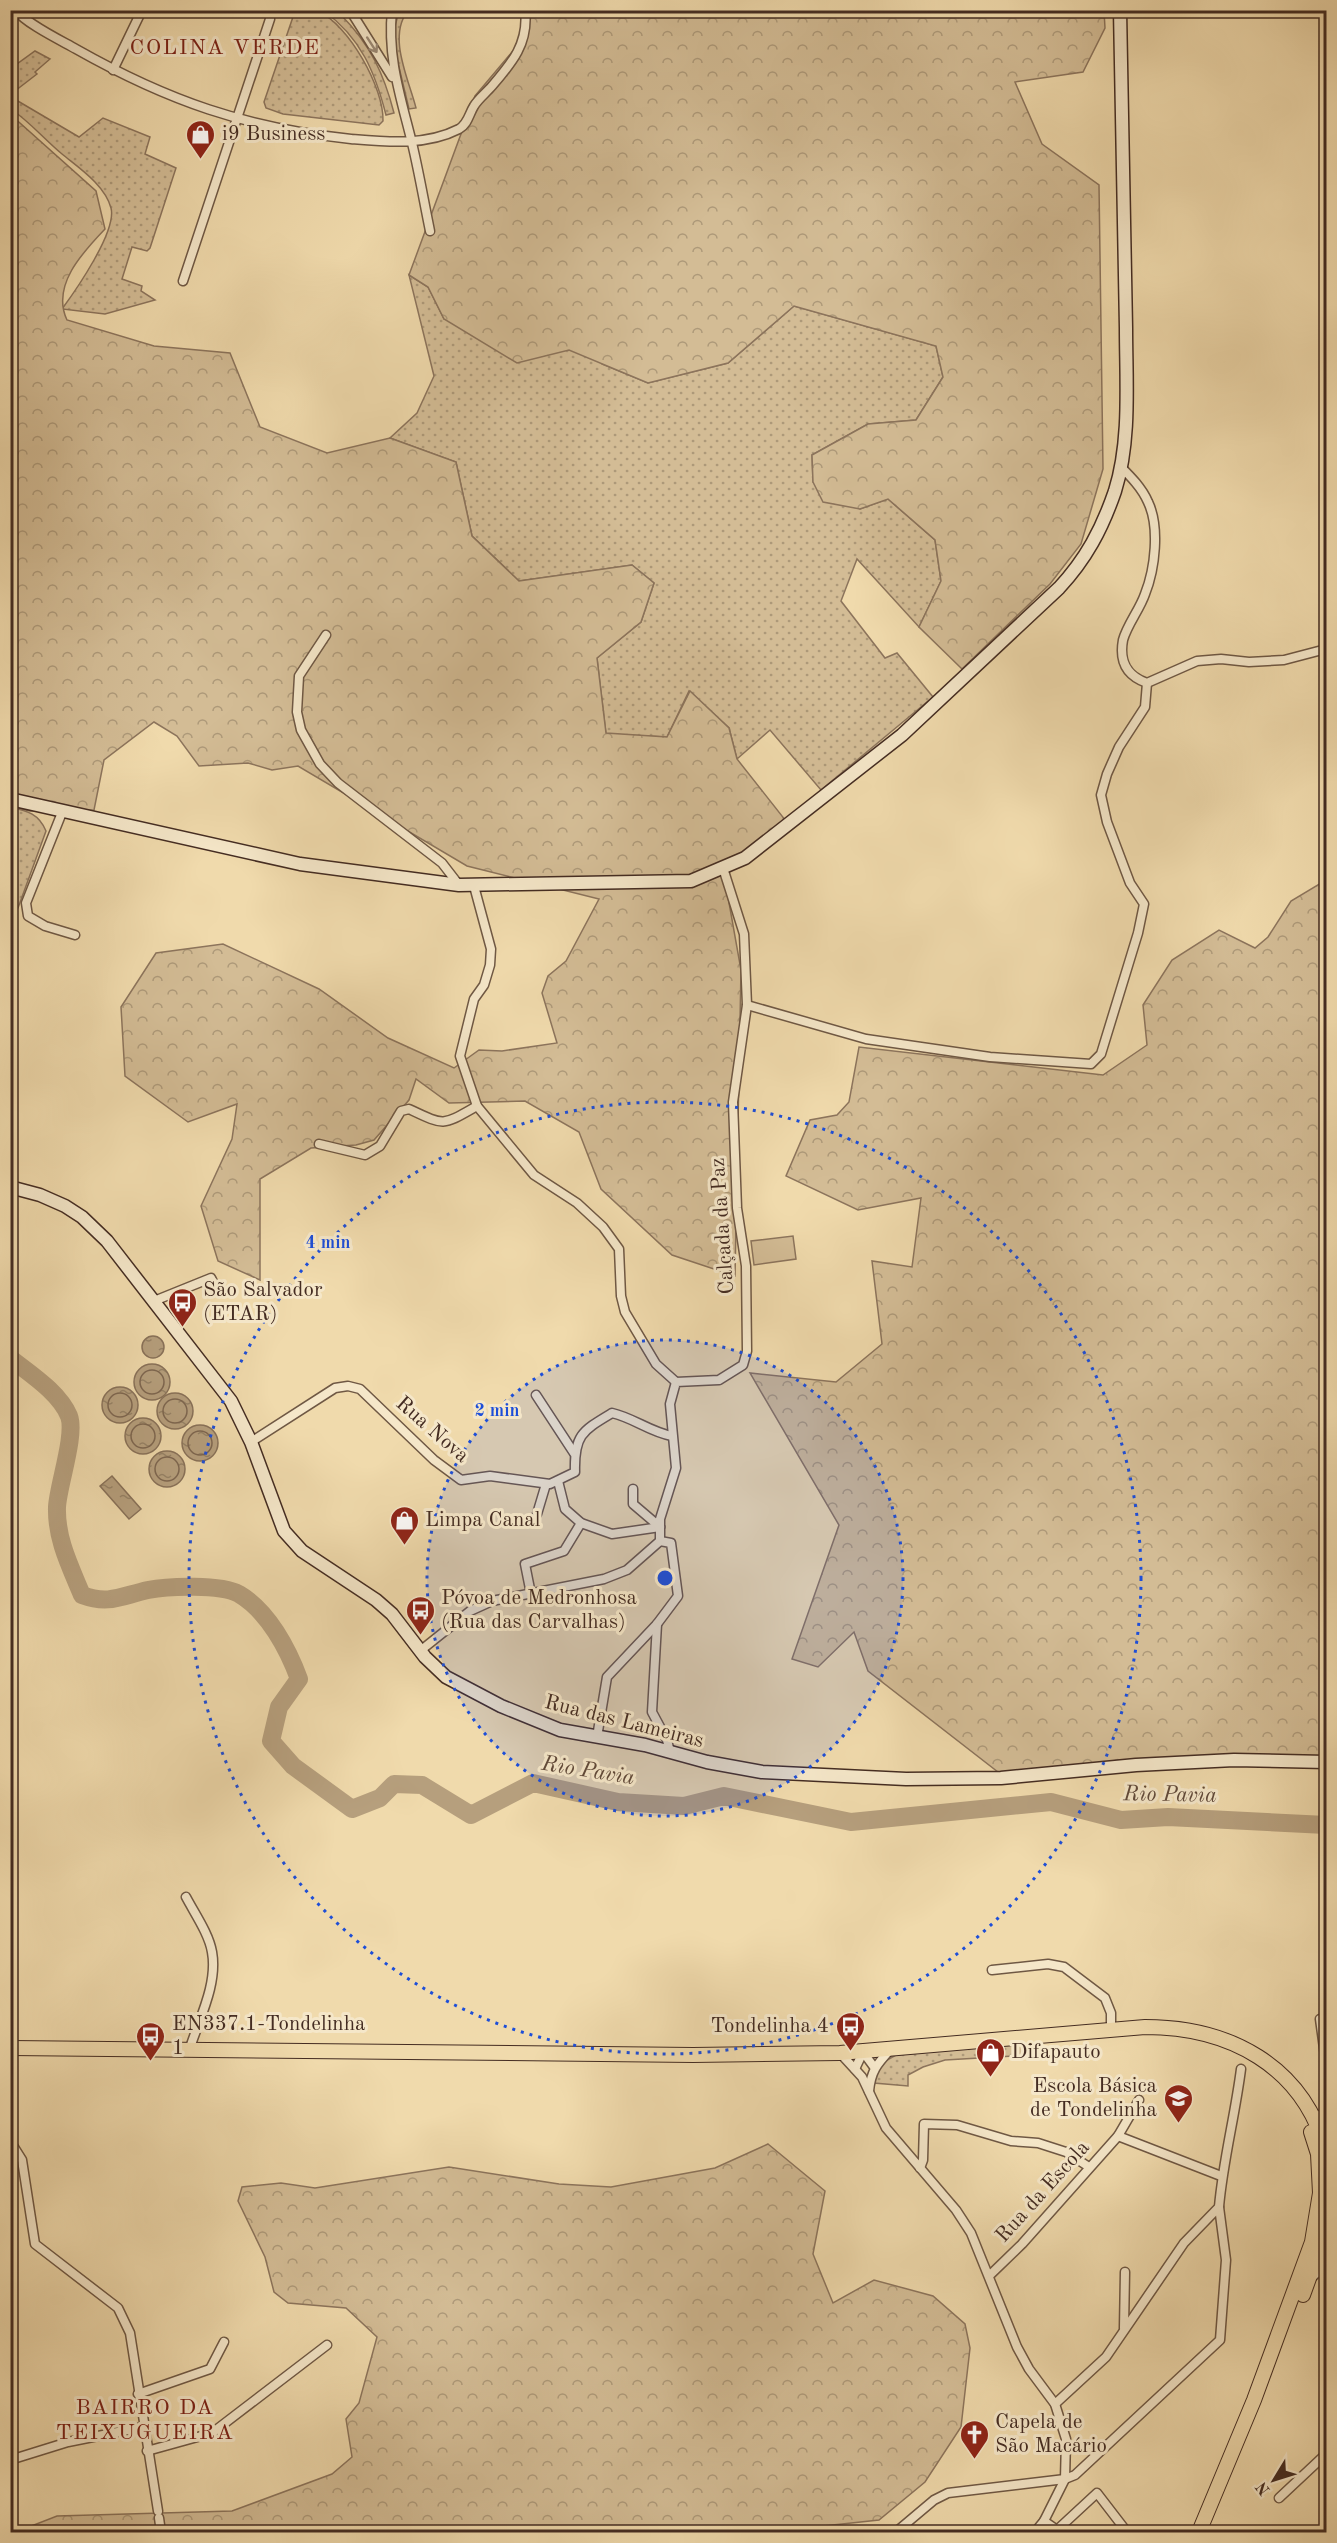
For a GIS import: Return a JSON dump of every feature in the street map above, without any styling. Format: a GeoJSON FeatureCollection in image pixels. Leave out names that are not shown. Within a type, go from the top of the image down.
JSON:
{"type":"FeatureCollection","features":[{"type":"Feature","properties":{"kind":"main road"},"geometry":{"type":"LineString","coordinates":[[10,2048],[189,2051],[840,2053],[1112,2030],[1172,2027],[1198,2031],[1236,2044],[1275,2068],[1292,2086],[1314,2119],[1325,2170],[1325,2213],[1318,2245],[1324,2253]]}},
{"type":"Feature","properties":{"kind":"main road"},"geometry":{"type":"LineString","coordinates":[[1199,2532],[1254,2400],[1294,2294],[1316,2229],[1320,2193],[1322,2152],[1306,2121],[1288,2091],[1271,2072],[1236,2044]]}},
{"type":"Feature","properties":{"kind":"main road"},"geometry":{"type":"LineString","coordinates":[[1254,2400],[1310,2278],[1324,2253],[1326,2231]]}},
{"type":"Feature","properties":{"kind":"main road"},"geometry":{"type":"LineString","coordinates":[[1294,2294],[1302,2286],[1314,2256],[1324,2253]]}},
{"type":"Feature","properties":{"kind":"street"},"geometry":{"type":"LineString","coordinates":[[16,10],[64,42],[149,88],[237,119],[323,136],[412,142],[460,129],[468,120],[473,107],[514,61],[527,27],[525,10]]}},
{"type":"Feature","properties":{"kind":"street"},"geometry":{"type":"LineString","coordinates":[[113,70],[142,10]]}},
{"type":"Feature","properties":{"kind":"street"},"geometry":{"type":"LineString","coordinates":[[350,10],[394,80]]}},
{"type":"Feature","properties":{"kind":"street"},"geometry":{"type":"LineString","coordinates":[[359,10],[379,10]]}},
{"type":"Feature","properties":{"kind":"street"},"geometry":{"type":"LineString","coordinates":[[392,10],[389,44],[394,80],[412,142],[430,231]]}},
{"type":"Feature","properties":{"kind":"street"},"geometry":{"type":"LineString","coordinates":[[10,799],[300,864],[459,885],[691,881],[745,858],[902,735],[1059,588],[1081,565],[1100,529],[1115,489],[1124,444],[1126,383],[1120,10]]}},
{"type":"Feature","properties":{"kind":"street"},"geometry":{"type":"LineString","coordinates":[[183,281],[270,19]]}},
{"type":"Feature","properties":{"kind":"street"},"geometry":{"type":"LineString","coordinates":[[1120,466],[1135,480],[1149,503],[1155,530],[1146,593],[1124,640],[1124,668],[1133,678],[1147,683],[1197,661],[1284,660],[1326,649]]}},
{"type":"Feature","properties":{"kind":"street"},"geometry":{"type":"LineString","coordinates":[[326,635],[299,676],[297,712],[301,730],[320,764],[338,783],[442,863],[459,885]]}},
{"type":"Feature","properties":{"kind":"street"},"geometry":{"type":"LineString","coordinates":[[747,1005],[866,1039],[990,1057],[1091,1064],[1101,1054],[1138,933],[1144,904],[1130,883],[1107,822],[1101,795],[1119,747],[1145,707],[1147,683]]}},
{"type":"Feature","properties":{"kind":"street"},"geometry":{"type":"LineString","coordinates":[[63,810],[26,903],[28,916],[75,935]]}},
{"type":"Feature","properties":{"kind":"street","name":"Calçada da Paz"},"geometry":{"type":"LineString","coordinates":[[676,1382],[719,1380],[743,1365],[747,1351],[746,1266],[737,1208],[733,1102],[747,1005],[744,934],[723,868]]}},
{"type":"Feature","properties":{"kind":"street"},"geometry":{"type":"LineString","coordinates":[[420,1651],[470,1611],[492,1601],[604,1580],[627,1570],[660,1541],[660,1519],[676,1468],[670,1404],[676,1382],[656,1364],[625,1312],[621,1296],[619,1249],[603,1227],[577,1203],[534,1175],[477,1106],[460,1056],[474,999],[484,985],[490,965],[491,949],[474,886]]}},
{"type":"Feature","properties":{"kind":"street"},"geometry":{"type":"LineString","coordinates":[[319,1144],[365,1155],[380,1146],[400,1111],[409,1109],[440,1123],[449,1123],[477,1106]]}},
{"type":"Feature","properties":{"kind":"street","name":"Rua das Lameiras"},"geometry":{"type":"LineString","coordinates":[[10,1187],[40,1195],[82,1217],[107,1241],[231,1401],[251,1442],[284,1531],[302,1551],[376,1600],[392,1614],[420,1651],[446,1677],[501,1707],[560,1730],[758,1771],[906,1779],[1001,1778],[1191,1762],[1326,1762]]}},
{"type":"Feature","properties":{"kind":"street"},"geometry":{"type":"LineString","coordinates":[[154,1301],[211,1278],[213,1282]]}},
{"type":"Feature","properties":{"kind":"street","name":"Rua Nova"},"geometry":{"type":"LineString","coordinates":[[251,1442],[335,1388],[348,1386],[360,1389],[434,1460],[461,1480],[490,1476],[546,1484],[558,1481]]}},
{"type":"Feature","properties":{"kind":"street"},"geometry":{"type":"LineString","coordinates":[[536,1395],[574,1452]]}},
{"type":"Feature","properties":{"kind":"street"},"geometry":{"type":"LineString","coordinates":[[660,1527],[612,1534],[580,1523],[565,1509],[558,1481],[575,1472],[574,1452],[580,1436],[587,1428],[612,1413],[629,1417],[655,1433],[672,1436]]}},
{"type":"Feature","properties":{"kind":"street"},"geometry":{"type":"LineString","coordinates":[[537,1514],[546,1484]]}},
{"type":"Feature","properties":{"kind":"street"},"geometry":{"type":"LineString","coordinates":[[633,1489],[633,1504],[660,1527]]}},
{"type":"Feature","properties":{"kind":"street"},"geometry":{"type":"LineString","coordinates":[[531,1593],[525,1564],[564,1551],[580,1523]]}},
{"type":"Feature","properties":{"kind":"street"},"geometry":{"type":"LineString","coordinates":[[597,1737],[607,1677],[657,1624],[678,1596],[671,1543],[660,1541]]}},
{"type":"Feature","properties":{"kind":"street"},"geometry":{"type":"LineString","coordinates":[[657,1624],[652,1712],[668,1740],[670,1752]]}},
{"type":"Feature","properties":{"kind":"street"},"geometry":{"type":"LineString","coordinates":[[186,1898],[212,1952],[204,2010],[189,2051]]}},
{"type":"Feature","properties":{"kind":"street"},"geometry":{"type":"LineString","coordinates":[[992,1970],[1048,1964],[1064,1967],[1105,1998],[1111,2013],[1112,2030]]}},
{"type":"Feature","properties":{"kind":"street"},"geometry":{"type":"LineString","coordinates":[[1320,2019],[1326,2063]]}},
{"type":"Feature","properties":{"kind":"street"},"geometry":{"type":"LineString","coordinates":[[869,2091],[870,2075],[874,2067],[890,2050]]}},
{"type":"Feature","properties":{"kind":"street"},"geometry":{"type":"LineString","coordinates":[[855,2068],[863,2052],[874,2067]]}},
{"type":"Feature","properties":{"kind":"street"},"geometry":{"type":"LineString","coordinates":[[840,2053],[855,2068],[869,2091],[886,2128],[956,2210],[971,2233],[990,2275],[1017,2347],[1029,2369],[1056,2404],[1066,2439],[1065,2479],[1044,2521],[1035,2532]]}},
{"type":"Feature","properties":{"kind":"street"},"geometry":{"type":"LineString","coordinates":[[896,2532],[933,2500],[948,2493],[1065,2479],[1075,2475],[1220,2340],[1226,2260],[1219,2207],[1221,2176],[1236,2113],[1241,2070]]}},
{"type":"Feature","properties":{"kind":"street","name":"Rua da Escola"},"geometry":{"type":"LineString","coordinates":[[990,2275],[1022,2244],[1118,2136],[1139,2100]]}},
{"type":"Feature","properties":{"kind":"street"},"geometry":{"type":"LineString","coordinates":[[1314,2119],[1326,2111]]}},
{"type":"Feature","properties":{"kind":"street"},"geometry":{"type":"LineString","coordinates":[[920,2168],[923,2160],[924,2124],[957,2124],[1011,2141],[1038,2143],[1066,2152],[1089,2167]]}},
{"type":"Feature","properties":{"kind":"street"},"geometry":{"type":"LineString","coordinates":[[1118,2136],[1221,2176]]}},
{"type":"Feature","properties":{"kind":"street"},"geometry":{"type":"LineString","coordinates":[[10,2141],[22,2160],[35,2244],[118,2308],[130,2333],[161,2532]]}},
{"type":"Feature","properties":{"kind":"street"},"geometry":{"type":"LineString","coordinates":[[1056,2404],[1106,2357],[1184,2242],[1219,2207]]}},
{"type":"Feature","properties":{"kind":"street"},"geometry":{"type":"LineString","coordinates":[[1310,2278],[1326,2265]]}},
{"type":"Feature","properties":{"kind":"street"},"geometry":{"type":"LineString","coordinates":[[1124,2328],[1125,2272]]}},
{"type":"Feature","properties":{"kind":"street"},"geometry":{"type":"LineString","coordinates":[[138,2394],[210,2369],[224,2342]]}},
{"type":"Feature","properties":{"kind":"street"},"geometry":{"type":"LineString","coordinates":[[147,2451],[212,2433],[327,2345]]}},
{"type":"Feature","properties":{"kind":"street"},"geometry":{"type":"LineString","coordinates":[[10,2460],[68,2442],[143,2427]]}},
{"type":"Feature","properties":{"kind":"street"},"geometry":{"type":"LineString","coordinates":[[1279,2498],[1326,2454]]}},
{"type":"Feature","properties":{"kind":"street"},"geometry":{"type":"LineString","coordinates":[[1044,2521],[1057,2530],[1097,2493],[1126,2532]]}},
{"type":"Feature","properties":{"kind":"street"},"geometry":{"type":"LineString","coordinates":[[1163,2532],[1174,2532]]}},
{"type":"Feature","properties":{"kind":"green space"},"geometry":{"type":"Polygon","coordinates":[[[295,11],[318,11],[330,18],[352,43],[378,92],[383,121],[379,125],[283,114],[266,108],[264,102],[295,11]]]}},
{"type":"Feature","properties":{"kind":"green space"},"geometry":{"type":"Polygon","coordinates":[[[324,11],[335,11],[341,15],[368,48],[386,85],[394,113],[386,115],[377,84],[357,44],[337,21],[324,11]]]}},
{"type":"Feature","properties":{"kind":"green space"},"geometry":{"type":"Polygon","coordinates":[[[399,11],[408,11],[402,21],[399,45],[416,108],[409,109],[392,38],[399,11]]]}},
{"type":"Feature","properties":{"kind":"green space"},"geometry":{"type":"Polygon","coordinates":[[[521,11],[1104,11],[1105,28],[1083,72],[1015,82],[1042,144],[1099,185],[1103,469],[1081,544],[1050,584],[962,669],[919,627],[941,581],[935,540],[888,499],[860,509],[823,502],[813,482],[812,455],[868,424],[916,420],[943,377],[936,346],[794,306],[728,363],[648,383],[569,350],[517,363],[444,319],[428,287],[409,275],[475,96],[523,39],[521,11]]]}},
{"type":"Feature","properties":{"kind":"green space"},"geometry":{"type":"Polygon","coordinates":[[[35,51],[50,59],[35,72],[37,74],[11,94],[11,64],[14,66],[35,51]]]}},
{"type":"Feature","properties":{"kind":"green space"},"geometry":{"type":"Polygon","coordinates":[[[11,97],[79,137],[103,118],[150,137],[145,154],[176,168],[150,248],[147,251],[132,247],[122,279],[142,286],[141,291],[155,300],[105,314],[62,309],[102,245],[108,231],[111,208],[103,192],[91,178],[11,109],[11,97]]]}},
{"type":"Feature","properties":{"kind":"green space"},"geometry":{"type":"Polygon","coordinates":[[[11,115],[96,191],[105,229],[71,271],[63,295],[63,307],[67,320],[154,346],[230,353],[260,427],[327,453],[390,438],[456,462],[472,536],[519,581],[632,565],[654,583],[641,622],[597,658],[606,733],[667,737],[690,691],[729,728],[737,759],[786,821],[723,869],[741,970],[735,1276],[672,1255],[601,1189],[579,1132],[525,1101],[449,1103],[416,1079],[409,1100],[374,1140],[356,1145],[311,1148],[260,1179],[260,1280],[218,1261],[201,1206],[232,1139],[237,1104],[188,1122],[125,1076],[121,1007],[156,953],[223,944],[319,989],[388,1038],[454,1068],[479,1050],[502,1051],[557,1043],[542,993],[548,976],[566,961],[599,899],[467,866],[298,766],[272,770],[248,763],[199,766],[177,736],[154,722],[104,760],[94,810],[30,811],[11,807],[11,115]]]}},
{"type":"Feature","properties":{"kind":"green space"},"geometry":{"type":"Polygon","coordinates":[[[409,275],[428,287],[444,319],[601,298],[602,364],[648,383],[728,363],[794,306],[936,346],[943,377],[916,420],[868,424],[812,455],[813,482],[860,509],[888,499],[935,540],[941,581],[919,627],[857,559],[841,601],[885,658],[897,653],[933,697],[821,790],[770,730],[737,759],[729,728],[689,691],[667,737],[606,734],[597,658],[641,622],[654,583],[632,565],[519,581],[472,536],[456,462],[390,438],[417,413],[434,376],[409,275]]]}},
{"type":"Feature","properties":{"kind":"green space"},"geometry":{"type":"Polygon","coordinates":[[[10,807],[32,814],[46,831],[18,908],[11,911],[10,807]]]}},
{"type":"Feature","properties":{"kind":"green space"},"geometry":{"type":"Polygon","coordinates":[[[1326,880],[1326,1757],[998,1772],[868,1671],[854,1632],[818,1667],[792,1659],[839,1525],[750,1373],[836,1382],[882,1344],[872,1261],[912,1267],[921,1198],[858,1210],[786,1176],[810,1120],[837,1115],[849,1102],[859,1047],[1103,1075],[1147,1045],[1143,1005],[1172,960],[1219,930],[1255,948],[1268,937],[1291,901],[1326,880]]]}},
{"type":"Feature","properties":{"kind":"green space"},"geometry":{"type":"Polygon","coordinates":[[[793,1236],[796,1259],[754,1265],[751,1241],[793,1236]]]}},
{"type":"Feature","properties":{"kind":"green space"},"geometry":{"type":"Polygon","coordinates":[[[1028,2043],[1036,2047],[1080,2052],[945,2060],[908,2075],[908,2086],[874,2083],[880,2064],[896,2055],[1028,2043]]]}},
{"type":"Feature","properties":{"kind":"green space"},"geometry":{"type":"Polygon","coordinates":[[[768,2144],[825,2191],[813,2254],[833,2303],[874,2280],[933,2296],[965,2324],[970,2348],[961,2427],[925,2482],[879,2520],[768,2532],[16,2532],[57,2516],[232,2511],[332,2474],[352,2457],[346,2419],[359,2403],[377,2337],[346,2308],[288,2303],[274,2292],[265,2257],[238,2201],[242,2187],[281,2183],[315,2188],[449,2167],[559,2184],[611,2187],[715,2168],[768,2144]]]}},
{"type":"Feature","properties":{"kind":"water"},"geometry":{"type":"Polygon","coordinates":[[[149,1336],[157,1336],[164,1343],[164,1351],[157,1358],[149,1358],[142,1351],[142,1343],[149,1336]]]}},
{"type":"Feature","properties":{"kind":"water"},"geometry":{"type":"Polygon","coordinates":[[[152,1364],[164,1370],[170,1382],[164,1394],[152,1400],[140,1394],[134,1382],[140,1370],[152,1364]]]}},
{"type":"Feature","properties":{"kind":"water"},"geometry":{"type":"Polygon","coordinates":[[[120,1387],[132,1393],[138,1405],[132,1417],[120,1423],[108,1417],[102,1405],[108,1393],[120,1387]]]}},
{"type":"Feature","properties":{"kind":"water"},"geometry":{"type":"Polygon","coordinates":[[[175,1393],[187,1399],[193,1411],[187,1423],[175,1429],[163,1423],[157,1411],[163,1399],[175,1393]]]}},
{"type":"Feature","properties":{"kind":"water"},"geometry":{"type":"Polygon","coordinates":[[[143,1418],[155,1424],[161,1436],[155,1448],[143,1454],[131,1448],[125,1436],[131,1424],[143,1418]]]}},
{"type":"Feature","properties":{"kind":"water"},"geometry":{"type":"Polygon","coordinates":[[[200,1425],[212,1431],[218,1443],[212,1455],[200,1461],[188,1455],[182,1443],[188,1431],[200,1425]]]}},
{"type":"Feature","properties":{"kind":"water"},"geometry":{"type":"Polygon","coordinates":[[[167,1451],[179,1457],[185,1469],[179,1481],[167,1487],[155,1481],[149,1469],[155,1457],[167,1451]]]}},
{"type":"Feature","properties":{"kind":"water"},"geometry":{"type":"Polygon","coordinates":[[[112,1476],[141,1509],[129,1519],[100,1486],[112,1476]]]}},
{"type":"Feature","properties":{"kind":"waterway","name":"Rio Pavia"},"geometry":{"type":"LineString","coordinates":[[10,1358],[51,1391],[69,1416],[70,1435],[58,1498],[57,1519],[65,1552],[82,1595],[108,1599],[148,1590],[194,1587],[231,1591],[249,1601],[268,1620],[276,1632],[299,1679],[279,1707],[271,1741],[293,1766],[352,1809],[380,1798],[394,1784],[422,1785],[471,1815],[533,1783],[618,1802],[684,1806],[724,1796],[851,1822],[1051,1802],[1121,1820],[1168,1817],[1326,1825]]}},
{"type":"Feature","properties":{"kind":"place","name":"i9 Business"},"geometry":{"type":"Point","coordinates":[201,160]}},
{"type":"Feature","properties":{"kind":"place","name":"São Salvador (ETAR)"},"geometry":{"type":"Point","coordinates":[182,1328]}},
{"type":"Feature","properties":{"kind":"place","name":"Limpa Canal"},"geometry":{"type":"Point","coordinates":[404,1546]}},
{"type":"Feature","properties":{"kind":"place","name":"Póvoa de Medronhosa (Rua das Carvalhas)"},"geometry":{"type":"Point","coordinates":[420,1636]}},
{"type":"Feature","properties":{"kind":"place","name":"Tondelinha 4"},"geometry":{"type":"Point","coordinates":[850,2052]}},
{"type":"Feature","properties":{"kind":"place","name":"EN337.1-Tondelinha 1"},"geometry":{"type":"Point","coordinates":[151,2062]}},
{"type":"Feature","properties":{"kind":"place","name":"Difapauto"},"geometry":{"type":"Point","coordinates":[990,2078]}},
{"type":"Feature","properties":{"kind":"place","name":"Escola Básica de Tondelinha"},"geometry":{"type":"Point","coordinates":[1178,2124]}},
{"type":"Feature","properties":{"kind":"place","name":"Capela de São Macário"},"geometry":{"type":"Point","coordinates":[974,2460]}},
{"type":"Feature","properties":{"kind":"district","name":"COLINA VERDE"},"geometry":{"type":"Point","coordinates":[225,48]}},
{"type":"Feature","properties":{"kind":"district","name":"BAIRRO DA TEIXUGUEIRA"},"geometry":{"type":"Point","coordinates":[145,2420]}}]}
